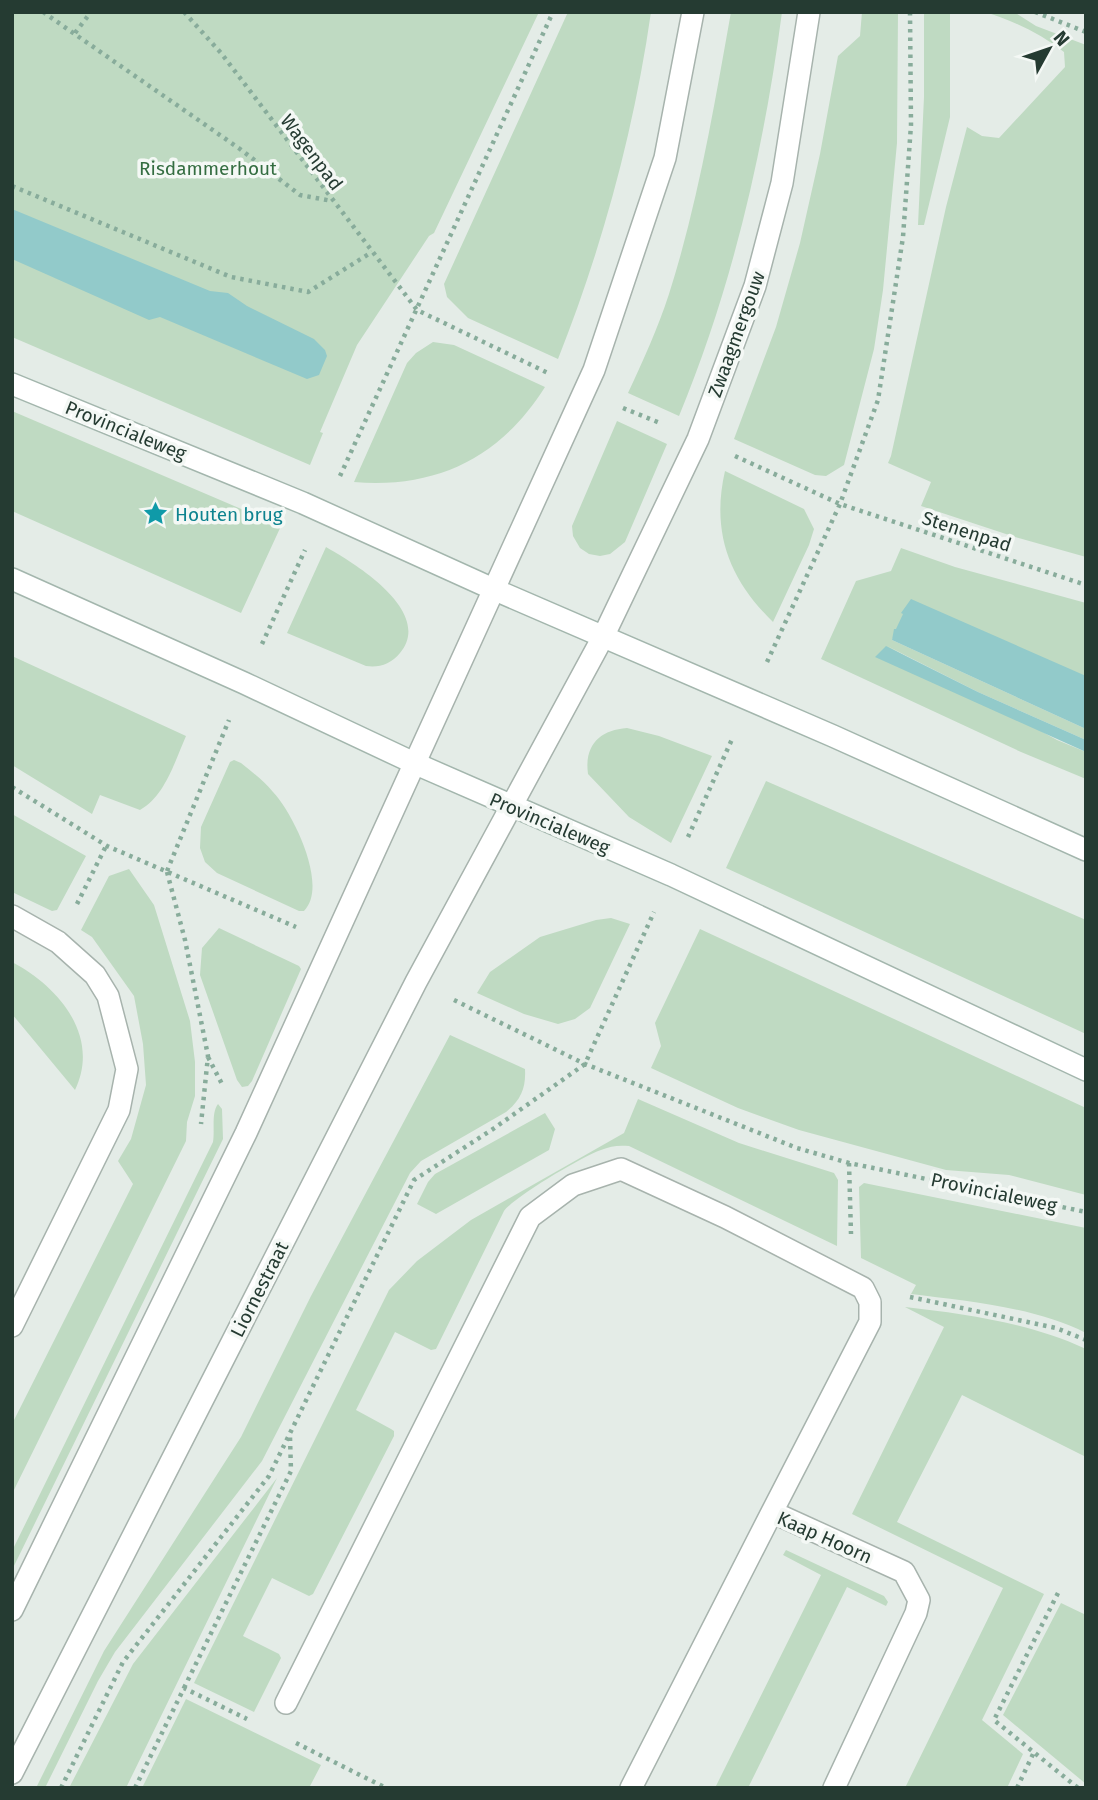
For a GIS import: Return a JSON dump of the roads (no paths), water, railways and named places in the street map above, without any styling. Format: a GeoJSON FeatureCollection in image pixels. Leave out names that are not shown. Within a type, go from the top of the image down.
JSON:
{"type":"FeatureCollection","features":[{"type":"Feature","properties":{"kind":"street"},"geometry":{"type":"LineString","coordinates":[[12,1611],[236,1154],[585,392],[665,158],[693,12]]}},
{"type":"Feature","properties":{"kind":"street","name":"Zwaagmergouw"},"geometry":{"type":"LineString","coordinates":[[603,637],[698,439],[755,286],[779,196],[809,12]]}},
{"type":"Feature","properties":{"kind":"street","name":"Provincialeweg"},"geometry":{"type":"LineString","coordinates":[[12,384],[323,512],[1086,850]]}},
{"type":"Feature","properties":{"kind":"street","name":"Provincialeweg"},"geometry":{"type":"LineString","coordinates":[[12,579],[511,807],[671,875],[1086,1070]]}},
{"type":"Feature","properties":{"kind":"street","name":"Liornestraat"},"geometry":{"type":"LineString","coordinates":[[12,1773],[416,982],[603,637]]}},
{"type":"Feature","properties":{"kind":"street"},"geometry":{"type":"LineString","coordinates":[[12,916],[58,942],[95,975],[108,996],[127,1069],[119,1110],[12,1326]]}},
{"type":"Feature","properties":{"kind":"street"},"geometry":{"type":"LineString","coordinates":[[286,1703],[530,1217],[573,1185],[621,1168],[725,1217],[863,1288],[870,1302],[870,1322],[772,1512]]}},
{"type":"Feature","properties":{"kind":"street","name":"Kaap Hoorn"},"geometry":{"type":"LineString","coordinates":[[631,1788],[772,1512],[904,1572],[919,1600],[916,1613],[834,1788]]}},
{"type":"Feature","properties":{"kind":"water"},"geometry":{"type":"Polygon","coordinates":[[[12,209],[210,291],[228,293],[247,306],[314,339],[327,356],[319,375],[307,379],[160,317],[149,320],[12,259],[12,209]]]}},
{"type":"Feature","properties":{"kind":"water"},"geometry":{"type":"Polygon","coordinates":[[[911,599],[1086,676],[1086,729],[892,640],[894,629],[903,614],[901,613],[911,599]]]}},
{"type":"Feature","properties":{"kind":"water"},"geometry":{"type":"Polygon","coordinates":[[[886,646],[978,692],[1086,740],[1086,752],[875,657],[886,646]]]}},
{"type":"Feature","properties":{"kind":"place","name":"Houten brug"},"geometry":{"type":"Point","coordinates":[155,514]}},
{"type":"Feature","properties":{"kind":"park label","name":"Risdammerhout"},"geometry":{"type":"Point","coordinates":[208,168]}}]}
